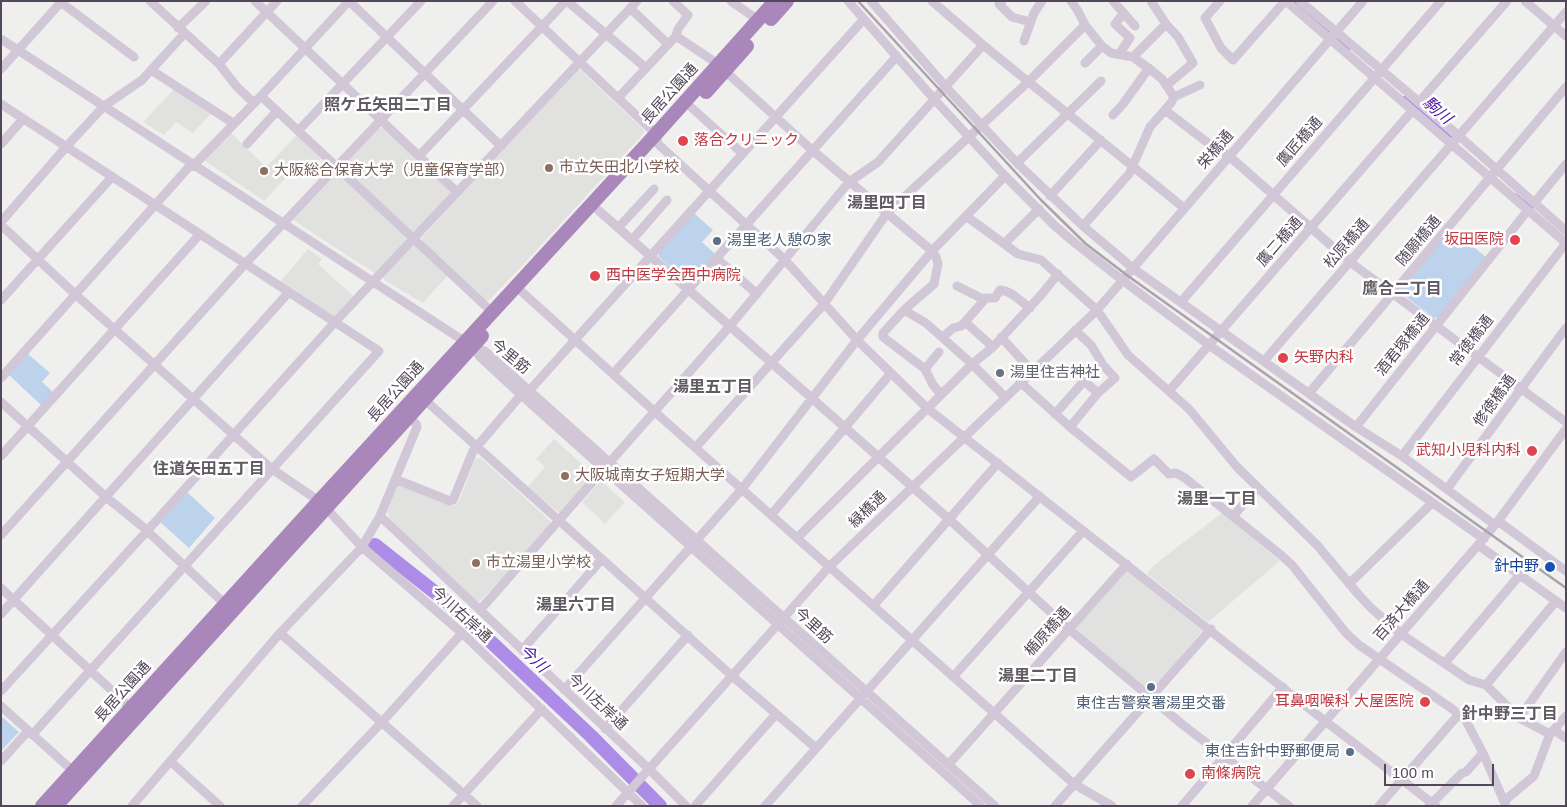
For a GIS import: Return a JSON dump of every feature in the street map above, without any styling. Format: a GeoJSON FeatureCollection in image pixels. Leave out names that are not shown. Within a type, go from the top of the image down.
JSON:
{"type":"FeatureCollection","features":[{"type":"Feature","properties":{"kind":"highway","name":"長居公園通"},"geometry":{"type":"LineString","coordinates":[[42,806],[73,771],[134,712],[469,344],[522,292],[598,210],[657,139],[692,108],[758,20],[775,1]]}},
{"type":"Feature","properties":{"kind":"highway","name":"長居公園通"},"geometry":{"type":"LineString","coordinates":[[56,806],[225,604],[425,400],[492,312],[657,139],[721,68],[788,1]]}},
{"type":"Feature","properties":{"kind":"street"},"geometry":{"type":"LineString","coordinates":[[150,1],[219,64],[237,87],[253,102]]}},
{"type":"Feature","properties":{"kind":"street"},"geometry":{"type":"LineString","coordinates":[[255,1],[457,192]]}},
{"type":"Feature","properties":{"kind":"street"},"geometry":{"type":"LineString","coordinates":[[219,64],[277,1]]}},
{"type":"Feature","properties":{"kind":"street"},"geometry":{"type":"LineString","coordinates":[[1,378],[188,168],[261,96],[349,1],[501,146]]}},
{"type":"Feature","properties":{"kind":"street"},"geometry":{"type":"LineString","coordinates":[[298,131],[421,1]]}},
{"type":"Feature","properties":{"kind":"street"},"geometry":{"type":"LineString","coordinates":[[1,535],[245,264],[493,1]]}},
{"type":"Feature","properties":{"kind":"street"},"geometry":{"type":"LineString","coordinates":[[515,1],[618,98],[709,192],[785,260],[857,340],[927,408],[1433,805],[1462,772],[1466,772],[1483,753]]}},
{"type":"Feature","properties":{"kind":"street"},"geometry":{"type":"LineString","coordinates":[[419,156],[567,1],[646,68]]}},
{"type":"Feature","properties":{"kind":"street"},"geometry":{"type":"LineString","coordinates":[[618,98],[676,36],[678,29],[688,15],[673,1]]}},
{"type":"Feature","properties":{"kind":"street"},"geometry":{"type":"LineString","coordinates":[[731,1],[758,20]]}},
{"type":"Feature","properties":{"kind":"street"},"geometry":{"type":"LineString","coordinates":[[848,1],[934,99],[1006,176],[1038,210],[1075,243],[1209,344],[1432,503],[1481,542],[1519,576],[1566,608]]}},
{"type":"Feature","properties":{"kind":"street"},"geometry":{"type":"LineString","coordinates":[[871,1],[946,87],[1050,196],[1132,267],[1356,426],[1402,456],[1447,490],[1566,571]]}},
{"type":"Feature","properties":{"kind":"street"},"geometry":{"type":"LineString","coordinates":[[932,1],[1028,82],[1184,208]]}},
{"type":"Feature","properties":{"kind":"street"},"geometry":{"type":"LineString","coordinates":[[1002,1],[999,4],[1012,17],[1030,22]]}},
{"type":"Feature","properties":{"kind":"street"},"geometry":{"type":"LineString","coordinates":[[1024,41],[1030,22],[1042,1]]}},
{"type":"Feature","properties":{"kind":"street"},"geometry":{"type":"LineString","coordinates":[[1071,1],[1085,25],[1102,46],[1111,53],[1133,57],[1149,68],[1167,85],[1174,97]]}},
{"type":"Feature","properties":{"kind":"street"},"geometry":{"type":"LineString","coordinates":[[1113,1],[1135,26]]}},
{"type":"Feature","properties":{"kind":"street"},"geometry":{"type":"LineString","coordinates":[[1220,1],[1205,18],[1221,48],[1233,60],[1286,1],[1333,36],[1377,74],[1412,111],[1450,144],[1535,202],[1566,231]]}},
{"type":"Feature","properties":{"kind":"street"},"geometry":{"type":"LineString","coordinates":[[1300,1],[1333,36]]}},
{"type":"Feature","properties":{"kind":"street","name":"栄橋通"},"geometry":{"type":"LineString","coordinates":[[1122,280],[1363,1]]}},
{"type":"Feature","properties":{"kind":"street","name":"鷹匠橋通"},"geometry":{"type":"LineString","coordinates":[[1181,302],[1441,1]]}},
{"type":"Feature","properties":{"kind":"street"},"geometry":{"type":"LineString","coordinates":[[1419,102],[1506,1]]}},
{"type":"Feature","properties":{"kind":"street"},"geometry":{"type":"LineString","coordinates":[[1525,1],[1566,36]]}},
{"type":"Feature","properties":{"kind":"street"},"geometry":{"type":"LineString","coordinates":[[1,69],[61,2],[134,57]]}},
{"type":"Feature","properties":{"kind":"street"},"geometry":{"type":"LineString","coordinates":[[1,224],[104,106],[142,80],[203,2]]}},
{"type":"Feature","properties":{"kind":"street"},"geometry":{"type":"LineString","coordinates":[[1153,2],[1166,24],[1178,37],[1193,63],[1167,85]]}},
{"type":"Feature","properties":{"kind":"street"},"geometry":{"type":"LineString","coordinates":[[1,691],[148,532],[335,322],[633,5],[668,44]]}},
{"type":"Feature","properties":{"kind":"street"},"geometry":{"type":"LineString","coordinates":[[1458,136],[1566,12]]}},
{"type":"Feature","properties":{"kind":"street"},"geometry":{"type":"LineString","coordinates":[[1120,54],[1130,38],[1114,24],[1123,14]]}},
{"type":"Feature","properties":{"kind":"street"},"geometry":{"type":"LineString","coordinates":[[395,479],[450,501],[454,500],[477,446],[864,19]]}},
{"type":"Feature","properties":{"kind":"street"},"geometry":{"type":"LineString","coordinates":[[1133,57],[1166,24]]}},
{"type":"Feature","properties":{"kind":"street"},"geometry":{"type":"LineString","coordinates":[[696,447],[824,304],[887,214],[1028,82],[1085,25]]}},
{"type":"Feature","properties":{"kind":"street"},"geometry":{"type":"LineString","coordinates":[[676,36],[721,68],[812,150],[932,251],[938,264],[934,284],[904,310],[883,333],[883,337],[925,369],[933,385],[942,394]]}},
{"type":"Feature","properties":{"kind":"street","name":"今里筋"},"geometry":{"type":"LineString","coordinates":[[1,39],[373,282],[469,344],[487,353],[603,470],[694,543]]}},
{"type":"Feature","properties":{"kind":"street"},"geometry":{"type":"LineString","coordinates":[[610,462],[730,326],[849,182],[878,162],[983,45]]}},
{"type":"Feature","properties":{"kind":"street"},"geometry":{"type":"LineString","coordinates":[[1084,62],[1102,46]]}},
{"type":"Feature","properties":{"kind":"street"},"geometry":{"type":"LineString","coordinates":[[613,374],[897,56]]}},
{"type":"Feature","properties":{"kind":"street"},"geometry":{"type":"LineString","coordinates":[[1113,114],[1123,104],[1149,68]]}},
{"type":"Feature","properties":{"kind":"street"},"geometry":{"type":"LineString","coordinates":[[151,70],[233,123]]}},
{"type":"Feature","properties":{"kind":"street"},"geometry":{"type":"LineString","coordinates":[[1377,74],[1419,102],[1458,136],[1528,210],[1566,243]]}},
{"type":"Feature","properties":{"kind":"street"},"geometry":{"type":"LineString","coordinates":[[1018,163],[1101,81]]}},
{"type":"Feature","properties":{"kind":"street"},"geometry":{"type":"LineString","coordinates":[[1083,226],[1129,174],[1150,127],[1174,97],[1200,85]]}},
{"type":"Feature","properties":{"kind":"street","name":"随願橋通"},"geometry":{"type":"LineString","coordinates":[[1310,392],[1566,87]]}},
{"type":"Feature","properties":{"kind":"street"},"geometry":{"type":"LineString","coordinates":[[261,96],[492,312]]}},
{"type":"Feature","properties":{"kind":"street"},"geometry":{"type":"LineString","coordinates":[[1,104],[379,351],[90,670],[1,762]]}},
{"type":"Feature","properties":{"kind":"street"},"geometry":{"type":"LineString","coordinates":[[692,108],[743,154]]}},
{"type":"Feature","properties":{"kind":"street"},"geometry":{"type":"LineString","coordinates":[[1165,110],[1204,140],[1230,156],[1350,262],[1566,422]]}},
{"type":"Feature","properties":{"kind":"street"},"geometry":{"type":"LineString","coordinates":[[247,144],[277,111]]}},
{"type":"Feature","properties":{"kind":"street","name":"鷹二橋通"},"geometry":{"type":"LineString","coordinates":[[1169,391],[1412,111]]}},
{"type":"Feature","properties":{"kind":"street"},"geometry":{"type":"LineString","coordinates":[[1,144],[23,119]]}},
{"type":"Feature","properties":{"kind":"street","name":"松原橋通"},"geometry":{"type":"LineString","coordinates":[[1264,361],[1458,136]]}},
{"type":"Feature","properties":{"kind":"street"},"geometry":{"type":"LineString","coordinates":[[1050,196],[1101,140]]}},
{"type":"Feature","properties":{"kind":"street"},"geometry":{"type":"LineString","coordinates":[[1535,202],[1566,164]]}},
{"type":"Feature","properties":{"kind":"street"},"geometry":{"type":"LineString","coordinates":[[564,690],[742,489],[857,340],[932,251],[1006,176]]}},
{"type":"Feature","properties":{"kind":"street"},"geometry":{"type":"LineString","coordinates":[[1,300],[112,177]]}},
{"type":"Feature","properties":{"kind":"street"},"geometry":{"type":"LineString","coordinates":[[618,228],[654,189]]}},
{"type":"Feature","properties":{"kind":"street"},"geometry":{"type":"LineString","coordinates":[[632,240],[668,200]]}},
{"type":"Feature","properties":{"kind":"street"},"geometry":{"type":"LineString","coordinates":[[598,210],[950,520],[1070,629],[1150,698],[1289,806]]}},
{"type":"Feature","properties":{"kind":"street"},"geometry":{"type":"LineString","coordinates":[[1004,244],[1038,210]]}},
{"type":"Feature","properties":{"kind":"street","name":"酒君塚橋通"},"geometry":{"type":"LineString","coordinates":[[1356,426],[1528,210]]}},
{"type":"Feature","properties":{"kind":"street"},"geometry":{"type":"LineString","coordinates":[[966,216],[1018,254],[1041,260],[1097,310],[1128,355],[1189,409],[1237,467],[1317,545],[1371,608],[1401,634],[1469,680],[1486,685],[1520,718],[1566,738]]}},
{"type":"Feature","properties":{"kind":"street","name":"今川右岸通"},"geometry":{"type":"LineString","coordinates":[[1,224],[76,295],[272,469],[322,504],[362,547],[462,633],[642,806]]}},
{"type":"Feature","properties":{"kind":"street"},"geometry":{"type":"LineString","coordinates":[[1,456],[200,234]]}},
{"type":"Feature","properties":{"kind":"street","name":"常徳橋通"},"geometry":{"type":"LineString","coordinates":[[1402,456],[1566,243]]}},
{"type":"Feature","properties":{"kind":"street"},"geometry":{"type":"LineString","coordinates":[[716,258],[757,294]]}},
{"type":"Feature","properties":{"kind":"street"},"geometry":{"type":"LineString","coordinates":[[797,538],[972,364],[993,347],[1030,308],[1058,274]]}},
{"type":"Feature","properties":{"kind":"street","name":"緑橋通"},"geometry":{"type":"LineString","coordinates":[[629,792],[829,567],[1097,310],[1122,280]]}},
{"type":"Feature","properties":{"kind":"street"},"geometry":{"type":"LineString","coordinates":[[957,286],[981,298],[995,298],[1000,290],[1005,291],[1030,308]]}},
{"type":"Feature","properties":{"kind":"street"},"geometry":{"type":"LineString","coordinates":[[1,614],[289,292]]}},
{"type":"Feature","properties":{"kind":"street"},"geometry":{"type":"LineString","coordinates":[[522,292],[1074,784],[1112,806]]}},
{"type":"Feature","properties":{"kind":"street"},"geometry":{"type":"LineString","coordinates":[[943,337],[953,328],[961,326],[986,298]]}},
{"type":"Feature","properties":{"kind":"street"},"geometry":{"type":"LineString","coordinates":[[904,310],[926,323],[943,337],[1005,397]]}},
{"type":"Feature","properties":{"kind":"street"},"geometry":{"type":"LineString","coordinates":[[965,322],[993,347]]}},
{"type":"Feature","properties":{"kind":"street","name":"修徳橋通"},"geometry":{"type":"LineString","coordinates":[[1447,490],[1566,328]]}},
{"type":"Feature","properties":{"kind":"street"},"geometry":{"type":"LineString","coordinates":[[1070,427],[1098,393],[1115,378],[1103,365],[1091,345],[1075,330]]}},
{"type":"Feature","properties":{"kind":"street"},"geometry":{"type":"LineString","coordinates":[[1002,337],[1032,371]]}},
{"type":"Feature","properties":{"kind":"street"},"geometry":{"type":"LineString","coordinates":[[925,369],[939,352]]}},
{"type":"Feature","properties":{"kind":"street"},"geometry":{"type":"LineString","coordinates":[[771,515],[891,373]]}},
{"type":"Feature","properties":{"kind":"street"},"geometry":{"type":"LineString","coordinates":[[1055,414],[1084,380],[1098,393]]}},
{"type":"Feature","properties":{"kind":"street"},"geometry":{"type":"LineString","coordinates":[[1020,382],[1130,477],[1154,459],[1169,474],[1176,472],[1185,478],[1292,565],[1346,633],[1359,645],[1459,714],[1471,729],[1505,803],[1534,776],[1553,733],[1566,716]]}},
{"type":"Feature","properties":{"kind":"street","name":"今里筋"},"geometry":{"type":"LineString","coordinates":[[525,393],[610,462],[694,543],[863,694],[981,806]]}},
{"type":"Feature","properties":{"kind":"street"},"geometry":{"type":"LineString","coordinates":[[425,400],[731,675],[816,748]]}},
{"type":"Feature","properties":{"kind":"street"},"geometry":{"type":"LineString","coordinates":[[1,402],[106,497],[148,532],[225,604]]}},
{"type":"Feature","properties":{"kind":"street"},"geometry":{"type":"LineString","coordinates":[[132,806],[280,634],[362,547],[380,516],[417,427],[408,417]]}},
{"type":"Feature","properties":{"kind":"street","name":"百済大橋通"},"geometry":{"type":"LineString","coordinates":[[1252,806],[1497,523],[1566,429]]}},
{"type":"Feature","properties":{"kind":"street"},"geometry":{"type":"LineString","coordinates":[[874,605],[998,464]]}},
{"type":"Feature","properties":{"kind":"street"},"geometry":{"type":"LineString","coordinates":[[480,610],[603,470]]}},
{"type":"Feature","properties":{"kind":"street"},"geometry":{"type":"LineString","coordinates":[[1233,516],[1258,488]]}},
{"type":"Feature","properties":{"kind":"street"},"geometry":{"type":"LineString","coordinates":[[765,806],[1040,496]]}},
{"type":"Feature","properties":{"kind":"street"},"geometry":{"type":"LineString","coordinates":[[1349,584],[1432,503]]}},
{"type":"Feature","properties":{"kind":"street","name":"今川左岸通"},"geometry":{"type":"LineString","coordinates":[[380,516],[686,806]]}},
{"type":"Feature","properties":{"kind":"street"},"geometry":{"type":"LineString","coordinates":[[953,677],[1083,530]]}},
{"type":"Feature","properties":{"kind":"street"},"geometry":{"type":"LineString","coordinates":[[522,650],[602,559]]}},
{"type":"Feature","properties":{"kind":"street","name":"楯原橋通"},"geometry":{"type":"LineString","coordinates":[[949,764],[1127,564]]}},
{"type":"Feature","properties":{"kind":"street"},"geometry":{"type":"LineString","coordinates":[[1445,662],[1519,576]]}},
{"type":"Feature","properties":{"kind":"street"},"geometry":{"type":"LineString","coordinates":[[1,588],[134,712]]}},
{"type":"Feature","properties":{"kind":"street"},"geometry":{"type":"LineString","coordinates":[[1486,685],[1556,601]]}},
{"type":"Feature","properties":{"kind":"street"},"geometry":{"type":"LineString","coordinates":[[1055,806],[1211,629]]}},
{"type":"Feature","properties":{"kind":"street"},"geometry":{"type":"LineString","coordinates":[[302,806],[382,722],[462,633]]}},
{"type":"Feature","properties":{"kind":"street"},"geometry":{"type":"LineString","coordinates":[[280,634],[477,806]]}},
{"type":"Feature","properties":{"kind":"street"},"geometry":{"type":"LineString","coordinates":[[605,729],[688,635]]}},
{"type":"Feature","properties":{"kind":"street"},"geometry":{"type":"LineString","coordinates":[[1520,718],[1565,653]]}},
{"type":"Feature","properties":{"kind":"street"},"geometry":{"type":"LineString","coordinates":[[1182,806],[1283,687]]}},
{"type":"Feature","properties":{"kind":"street","name":"今里筋"},"geometry":{"type":"LineString","coordinates":[[863,694],[949,764],[995,806]]}},
{"type":"Feature","properties":{"kind":"street"},"geometry":{"type":"LineString","coordinates":[[1,706],[73,771]]}},
{"type":"Feature","properties":{"kind":"street"},"geometry":{"type":"LineString","coordinates":[[453,806],[542,709]]}},
{"type":"Feature","properties":{"kind":"street"},"geometry":{"type":"LineString","coordinates":[[695,806],[776,714]]}},
{"type":"Feature","properties":{"kind":"street"},"geometry":{"type":"LineString","coordinates":[[1379,806],[1459,714]]}},
{"type":"Feature","properties":{"kind":"street"},"geometry":{"type":"LineString","coordinates":[[170,761],[220,806]]}},
{"type":"Feature","properties":{"kind":"street"},"geometry":{"type":"LineString","coordinates":[[616,806],[629,792]]}},
{"type":"Feature","properties":{"kind":"shaded area","name":"市立矢田北小学校"},"geometry":{"type":"Polygon","coordinates":[[[577,69],[644,130],[644,133],[521,267],[488,301],[484,300],[422,241],[422,237],[577,69]]]}},
{"type":"Feature","properties":{"kind":"shaded area"},"geometry":{"type":"Polygon","coordinates":[[[174,89],[212,112],[193,133],[176,122],[164,135],[143,122],[174,89]]]}},
{"type":"Feature","properties":{"kind":"shaded area"},"geometry":{"type":"Polygon","coordinates":[[[379,128],[384,128],[451,191],[451,194],[415,233],[412,233],[345,170],[344,165],[379,128]]]}},
{"type":"Feature","properties":{"kind":"shaded area","name":"大阪総合保育大学（児童保育学部）"},"geometry":{"type":"Polygon","coordinates":[[[230,132],[266,167],[297,135],[322,158],[306,174],[296,167],[264,201],[204,160],[230,132]]]}},
{"type":"Feature","properties":{"kind":"shaded area"},"geometry":{"type":"Polygon","coordinates":[[[336,174],[339,174],[406,238],[407,241],[376,274],[293,220],[336,174]]]}},
{"type":"Feature","properties":{"kind":"shaded area"},"geometry":{"type":"Polygon","coordinates":[[[694,213],[713,230],[702,242],[715,254],[691,281],[686,281],[659,257],[658,253],[694,213]]]}},
{"type":"Feature","properties":{"kind":"shaded area"},"geometry":{"type":"Polygon","coordinates":[[[1449,231],[1454,231],[1486,257],[1438,317],[1434,318],[1402,294],[1401,288],[1449,231]]]}},
{"type":"Feature","properties":{"kind":"shaded area"},"geometry":{"type":"Polygon","coordinates":[[[412,245],[415,245],[447,276],[423,303],[384,280],[383,276],[412,245]]]}},
{"type":"Feature","properties":{"kind":"shaded area"},"geometry":{"type":"Polygon","coordinates":[[[308,249],[322,259],[318,264],[353,296],[333,318],[280,282],[308,249]]]}},
{"type":"Feature","properties":{"kind":"shaded area"},"geometry":{"type":"Polygon","coordinates":[[[28,354],[50,373],[42,382],[54,393],[42,406],[9,375],[28,354]]]}},
{"type":"Feature","properties":{"kind":"shaded area","name":"大阪城南女子短期大学"},"geometry":{"type":"Polygon","coordinates":[[[554,439],[592,473],[593,479],[562,513],[558,512],[528,487],[545,467],[536,459],[554,439]]]}},
{"type":"Feature","properties":{"kind":"shaded area","name":"市立湯里小学校"},"geometry":{"type":"Polygon","coordinates":[[[481,458],[550,521],[551,526],[480,601],[475,602],[390,519],[387,510],[396,487],[402,485],[454,506],[459,501],[475,459],[481,458]]]}},
{"type":"Feature","properties":{"kind":"shaded area","name":"大阪城南女子短期大学"},"geometry":{"type":"Polygon","coordinates":[[[602,482],[625,502],[605,524],[582,502],[602,482]]]}},
{"type":"Feature","properties":{"kind":"shaded area"},"geometry":{"type":"Polygon","coordinates":[[[187,492],[215,518],[189,548],[160,522],[187,492]]]}},
{"type":"Feature","properties":{"kind":"shaded area"},"geometry":{"type":"Polygon","coordinates":[[[1222,513],[1280,561],[1208,622],[1147,574],[1154,565],[1222,513]]]}},
{"type":"Feature","properties":{"kind":"shaded area"},"geometry":{"type":"Polygon","coordinates":[[[1126,571],[1129,571],[1202,631],[1157,684],[1152,680],[1145,688],[1077,629],[1077,623],[1126,571]]]}},
{"type":"Feature","properties":{"kind":"shaded area"},"geometry":{"type":"Polygon","coordinates":[[[1,716],[19,732],[2,750],[1,749],[1,716]]]}},
{"type":"Feature","properties":{"kind":"waterway","name":"駒川"},"geometry":{"type":"LineString","coordinates":[[1293,1],[1349,49]]}},
{"type":"Feature","properties":{"kind":"waterway","name":"駒川"},"geometry":{"type":"LineString","coordinates":[[1404,97],[1453,139]]}},
{"type":"Feature","properties":{"kind":"waterway","name":"駒川"},"geometry":{"type":"LineString","coordinates":[[1515,194],[1532,208]]}},
{"type":"Feature","properties":{"kind":"waterway","name":"今川"},"geometry":{"type":"LineString","coordinates":[[375,545],[456,609],[591,736],[660,806]]}},
{"type":"Feature","properties":{"kind":"railway"},"geometry":{"type":"LineString","coordinates":[[858,1],[1041,200],[1086,244],[1128,276],[1566,588]]}},
{"type":"Feature","properties":{"kind":"place","name":"落合クリニック"},"geometry":{"type":"Point","coordinates":[683,141]}},
{"type":"Feature","properties":{"kind":"place","name":"市立矢田北小学校"},"geometry":{"type":"Point","coordinates":[549,168]}},
{"type":"Feature","properties":{"kind":"place","name":"大阪総合保育大学（児童保育学部）"},"geometry":{"type":"Point","coordinates":[264,171]}},
{"type":"Feature","properties":{"kind":"place","name":"坂田医院"},"geometry":{"type":"Point","coordinates":[1515,240]}},
{"type":"Feature","properties":{"kind":"place","name":"湯里老人憩の家"},"geometry":{"type":"Point","coordinates":[717,241]}},
{"type":"Feature","properties":{"kind":"place","name":"西中医学会西中病院"},"geometry":{"type":"Point","coordinates":[595,276]}},
{"type":"Feature","properties":{"kind":"place","name":"矢野内科"},"geometry":{"type":"Point","coordinates":[1283,358]}},
{"type":"Feature","properties":{"kind":"place","name":"湯里住吉神社"},"geometry":{"type":"Point","coordinates":[1000,373]}},
{"type":"Feature","properties":{"kind":"place","name":"武知小児科内科"},"geometry":{"type":"Point","coordinates":[1532,451]}},
{"type":"Feature","properties":{"kind":"place","name":"大阪城南女子短期大学"},"geometry":{"type":"Point","coordinates":[565,476]}},
{"type":"Feature","properties":{"kind":"place","name":"市立湯里小学校"},"geometry":{"type":"Point","coordinates":[476,563]}},
{"type":"Feature","properties":{"kind":"place","name":"針中野"},"geometry":{"type":"Point","coordinates":[1550,567]}},
{"type":"Feature","properties":{"kind":"place","name":"東住吉警察署湯里交番"},"geometry":{"type":"Point","coordinates":[1151,687]}},
{"type":"Feature","properties":{"kind":"place","name":"耳鼻咽喉科 大屋医院"},"geometry":{"type":"Point","coordinates":[1425,702]}},
{"type":"Feature","properties":{"kind":"place","name":"東住吉針中野郵便局"},"geometry":{"type":"Point","coordinates":[1350,752]}},
{"type":"Feature","properties":{"kind":"place","name":"南條病院"},"geometry":{"type":"Point","coordinates":[1190,774]}},
{"type":"Feature","properties":{"kind":"district","name":"照ケ丘矢田二丁目"},"geometry":{"type":"Point","coordinates":[388,106]}},
{"type":"Feature","properties":{"kind":"district","name":"湯里四丁目"},"geometry":{"type":"Point","coordinates":[887,204]}},
{"type":"Feature","properties":{"kind":"district","name":"鷹合二丁目"},"geometry":{"type":"Point","coordinates":[1402,290]}},
{"type":"Feature","properties":{"kind":"district","name":"湯里五丁目"},"geometry":{"type":"Point","coordinates":[713,388]}},
{"type":"Feature","properties":{"kind":"district","name":"住道矢田五丁目"},"geometry":{"type":"Point","coordinates":[209,470]}},
{"type":"Feature","properties":{"kind":"district","name":"湯里一丁目"},"geometry":{"type":"Point","coordinates":[1217,500]}},
{"type":"Feature","properties":{"kind":"district","name":"湯里六丁目"},"geometry":{"type":"Point","coordinates":[576,606]}},
{"type":"Feature","properties":{"kind":"district","name":"湯里二丁目"},"geometry":{"type":"Point","coordinates":[1038,677]}},
{"type":"Feature","properties":{"kind":"district","name":"針中野三丁目"},"geometry":{"type":"Point","coordinates":[1510,715]}}]}
